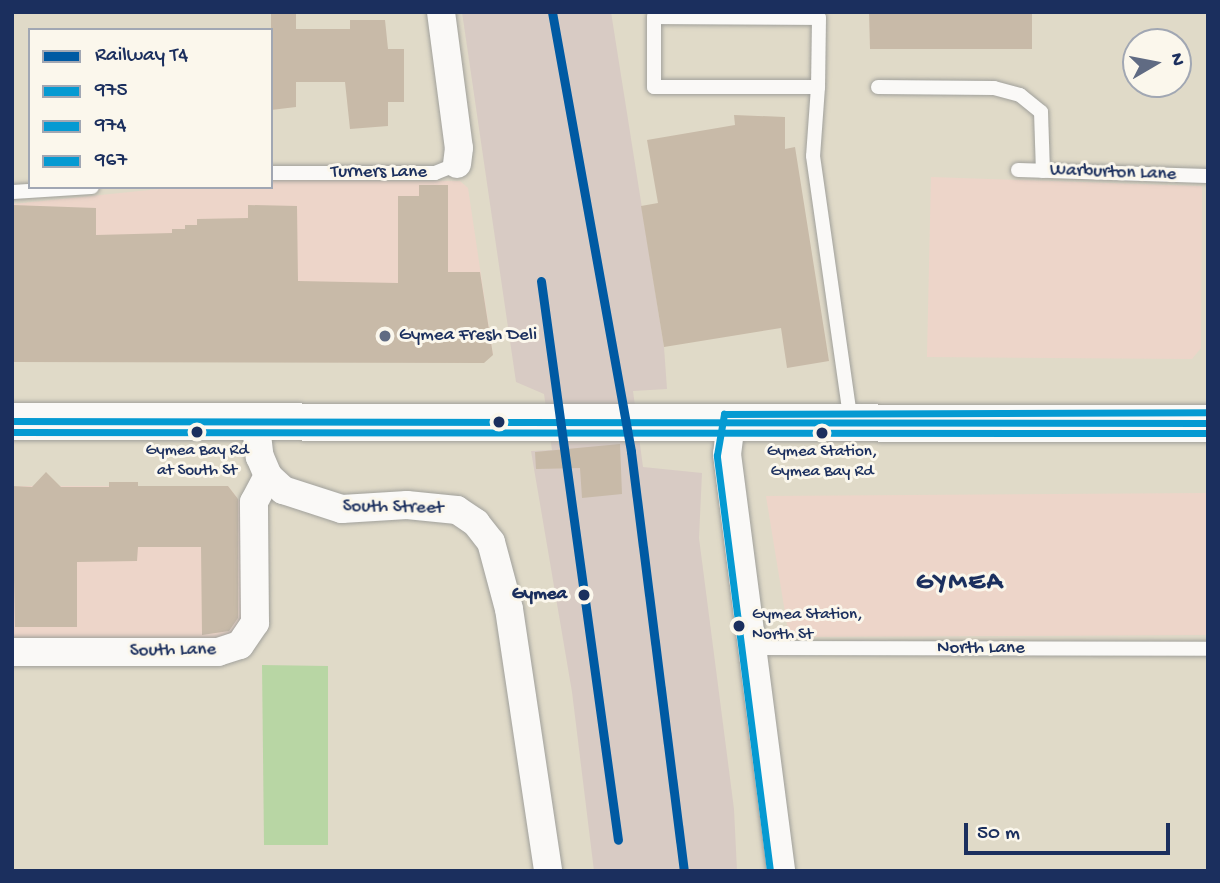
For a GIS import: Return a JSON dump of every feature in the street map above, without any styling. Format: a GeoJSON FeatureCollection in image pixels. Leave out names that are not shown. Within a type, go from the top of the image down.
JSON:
{"type":"FeatureCollection","features":[{"type":"Feature","properties":{"kind":"street","name":"Turners Lane"},"geometry":{"type":"LineString","coordinates":[[441,12],[460,148],[457,164]]}},
{"type":"Feature","properties":{"kind":"street"},"geometry":{"type":"LineString","coordinates":[[12,421],[255,419],[1208,423]]}},
{"type":"Feature","properties":{"kind":"street"},"geometry":{"type":"LineString","coordinates":[[255,419],[260,457],[268,477]]}},
{"type":"Feature","properties":{"kind":"street"},"geometry":{"type":"LineString","coordinates":[[731,422],[727,454],[781,871]]}},
{"type":"Feature","properties":{"kind":"street","name":"South Lane"},"geometry":{"type":"LineString","coordinates":[[12,652],[218,652],[240,645],[255,623],[254,502],[268,477]]}},
{"type":"Feature","properties":{"kind":"street","name":"South Street"},"geometry":{"type":"LineString","coordinates":[[268,477],[283,490],[312,503],[342,509],[407,505],[457,510],[476,523],[491,542],[509,609],[548,871]]}},
{"type":"Feature","properties":{"kind":"lane"},"geometry":{"type":"LineString","coordinates":[[818,87],[654,87],[654,17],[819,18],[818,87],[813,156],[850,422]]}},
{"type":"Feature","properties":{"kind":"lane"},"geometry":{"type":"LineString","coordinates":[[878,87],[993,88],[1020,94],[1041,112],[1042,171]]}},
{"type":"Feature","properties":{"kind":"lane","name":"Turners Lane"},"geometry":{"type":"LineString","coordinates":[[273,173],[435,173],[457,164]]}},
{"type":"Feature","properties":{"kind":"lane","name":"Warburton Lane"},"geometry":{"type":"LineString","coordinates":[[1018,170],[1208,176]]}},
{"type":"Feature","properties":{"kind":"lane"},"geometry":{"type":"LineString","coordinates":[[12,192],[60,189]]}},
{"type":"Feature","properties":{"kind":"lane","name":"North Lane"},"geometry":{"type":"LineString","coordinates":[[754,648],[1208,649]]}},
{"type":"Feature","properties":{"kind":"shaded area"},"geometry":{"type":"Polygon","coordinates":[[[462,12],[611,12],[664,347],[667,389],[633,391],[643,467],[702,473],[699,538],[734,809],[737,871],[594,871],[572,692],[531,451],[552,450],[544,394],[516,382],[462,12]]]}},
{"type":"Feature","properties":{"kind":"shaded area"},"geometry":{"type":"Polygon","coordinates":[[[931,177],[1202,186],[1201,348],[1192,359],[927,357],[931,177]]]}},
{"type":"Feature","properties":{"kind":"shaded area"},"geometry":{"type":"Polygon","coordinates":[[[273,180],[460,181],[468,188],[493,355],[12,362],[12,204],[159,189],[273,189],[273,180]]]}},
{"type":"Feature","properties":{"kind":"shaded area"},"geometry":{"type":"Polygon","coordinates":[[[12,486],[228,486],[241,503],[242,627],[226,640],[12,642],[12,486]]]}},
{"type":"Feature","properties":{"kind":"shaded area"},"geometry":{"type":"Polygon","coordinates":[[[1208,493],[1208,635],[789,637],[766,496],[1208,493]]]}},
{"type":"Feature","properties":{"kind":"green space"},"geometry":{"type":"Polygon","coordinates":[[[262,665],[328,666],[328,845],[264,845],[262,665]]]}},
{"type":"Feature","properties":{"kind":"building"},"geometry":{"type":"Polygon","coordinates":[[[271,12],[296,12],[296,29],[350,29],[350,20],[385,20],[388,49],[404,49],[404,102],[388,102],[388,126],[350,129],[345,82],[296,82],[296,107],[273,110],[271,12]]]}},
{"type":"Feature","properties":{"kind":"building"},"geometry":{"type":"Polygon","coordinates":[[[869,12],[1032,12],[1032,49],[870,49],[869,12]]]}},
{"type":"Feature","properties":{"kind":"building"},"geometry":{"type":"Polygon","coordinates":[[[734,115],[785,117],[785,149],[795,147],[829,361],[787,368],[781,328],[664,347],[641,206],[658,203],[647,140],[735,125],[734,115]]]}},
{"type":"Feature","properties":{"kind":"building"},"geometry":{"type":"Polygon","coordinates":[[[419,185],[448,185],[448,272],[480,272],[493,355],[484,363],[12,362],[12,205],[96,208],[96,235],[172,233],[172,229],[197,225],[197,219],[248,218],[248,205],[297,206],[298,281],[398,283],[398,196],[419,196],[419,185]]]}},
{"type":"Feature","properties":{"kind":"building"},"geometry":{"type":"Polygon","coordinates":[[[620,444],[622,494],[582,498],[580,468],[536,469],[535,452],[620,444]]]}},
{"type":"Feature","properties":{"kind":"building"},"geometry":{"type":"Polygon","coordinates":[[[46,472],[61,487],[109,487],[109,482],[138,482],[138,486],[228,486],[238,499],[238,618],[229,631],[202,635],[201,547],[138,547],[137,561],[77,562],[77,627],[15,627],[12,486],[32,487],[46,472]]]}},
{"type":"Feature","properties":{"kind":"rail line","name":"T4"},"geometry":{"type":"LineString","coordinates":[[552,12],[631,452],[684,871]]}},
{"type":"Feature","properties":{"kind":"rail line","name":"T4"},"geometry":{"type":"LineString","coordinates":[[541,281],[618,840]]}},
{"type":"Feature","properties":{"kind":"transit line","name":"967"},"geometry":{"type":"LineString","coordinates":[[770,871],[717,455],[724,414],[1208,412]]}},
{"type":"Feature","properties":{"kind":"transit line","name":"975"},"geometry":{"type":"LineString","coordinates":[[12,421],[1208,423]]}},
{"type":"Feature","properties":{"kind":"transit line","name":"974"},"geometry":{"type":"LineString","coordinates":[[12,432],[1208,433]]}},
{"type":"Feature","properties":{"kind":"place","name":"Gymea Fresh Deli"},"geometry":{"type":"Point","coordinates":[385,336]}},
{"type":"Feature","properties":{"kind":"place","name":"Gymea Bay Rd at South St"},"geometry":{"type":"Point","coordinates":[197,432]}},
{"type":"Feature","properties":{"kind":"place","name":"Gymea Station, Gymea Bay Rd"},"geometry":{"type":"Point","coordinates":[822,433]}},
{"type":"Feature","properties":{"kind":"place","name":"Gymea"},"geometry":{"type":"Point","coordinates":[584,595]}},
{"type":"Feature","properties":{"kind":"place","name":"Gymea Station, North St"},"geometry":{"type":"Point","coordinates":[739,626]}},
{"type":"Feature","properties":{"kind":"district","name":"GYMEA"},"geometry":{"type":"Point","coordinates":[960,584]}}]}
